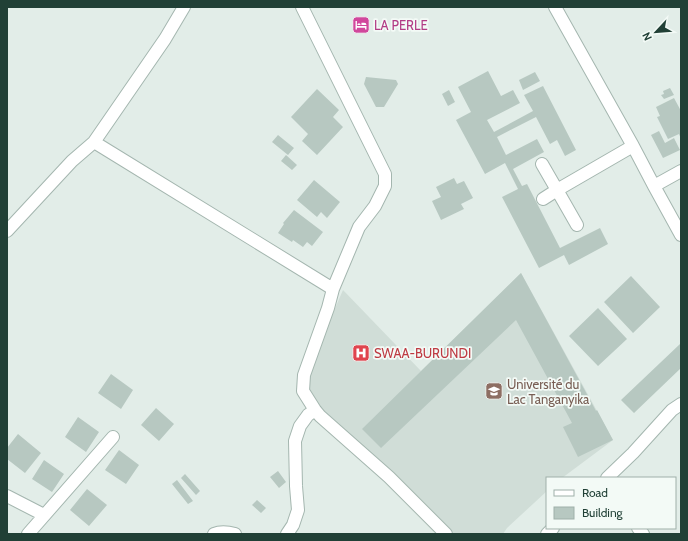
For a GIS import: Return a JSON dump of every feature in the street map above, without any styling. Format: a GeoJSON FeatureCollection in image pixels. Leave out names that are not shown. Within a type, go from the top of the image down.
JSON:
{"type":"FeatureCollection","features":[{"type":"Feature","properties":{"kind":"street"},"geometry":{"type":"LineString","coordinates":[[7,231],[72,161],[94,142],[165,39],[184,7]]}},
{"type":"Feature","properties":{"kind":"street"},"geometry":{"type":"LineString","coordinates":[[302,7],[378,156],[385,174],[385,186],[375,206],[359,227],[333,289],[328,308],[304,375],[302,392],[325,421],[389,477],[446,534]]}},
{"type":"Feature","properties":{"kind":"street"},"geometry":{"type":"LineString","coordinates":[[555,7],[681,235]]}},
{"type":"Feature","properties":{"kind":"street"},"geometry":{"type":"LineString","coordinates":[[94,142],[333,289]]}},
{"type":"Feature","properties":{"kind":"street"},"geometry":{"type":"LineString","coordinates":[[543,199],[633,146]]}},
{"type":"Feature","properties":{"kind":"street"},"geometry":{"type":"LineString","coordinates":[[542,164],[577,225]]}},
{"type":"Feature","properties":{"kind":"street"},"geometry":{"type":"LineString","coordinates":[[654,186],[681,171]]}},
{"type":"Feature","properties":{"kind":"street"},"geometry":{"type":"LineString","coordinates":[[608,477],[633,453],[672,410],[681,404]]}},
{"type":"Feature","properties":{"kind":"street"},"geometry":{"type":"LineString","coordinates":[[287,534],[293,525],[298,510],[295,441],[300,426],[308,415],[315,410]]}},
{"type":"Feature","properties":{"kind":"street"},"geometry":{"type":"LineString","coordinates":[[28,534],[113,437]]}},
{"type":"Feature","properties":{"kind":"street"},"geometry":{"type":"LineString","coordinates":[[7,496],[44,515]]}},
{"type":"Feature","properties":{"kind":"street"},"geometry":{"type":"LineString","coordinates":[[214,534],[219,532],[230,532],[235,534]]}},
{"type":"Feature","properties":{"kind":"shaded area","name":"Université du Lac Tanganyika"},"geometry":{"type":"Polygon","coordinates":[[[521,273],[613,440],[563,477],[546,477],[546,492],[507,528],[503,534],[441,534],[347,441],[343,445],[307,403],[310,373],[323,336],[343,290],[421,371],[521,273]]]}},
{"type":"Feature","properties":{"kind":"building"},"geometry":{"type":"Polygon","coordinates":[[[488,71],[501,96],[513,90],[520,103],[487,120],[494,132],[533,111],[524,95],[543,86],[576,150],[565,156],[557,140],[550,144],[536,117],[497,137],[506,155],[537,139],[544,152],[513,169],[522,186],[527,184],[560,248],[600,228],[608,244],[569,265],[564,255],[539,268],[502,197],[518,189],[505,163],[485,174],[456,120],[471,112],[458,87],[488,71]]]}},
{"type":"Feature","properties":{"kind":"building"},"geometry":{"type":"Polygon","coordinates":[[[535,72],[540,81],[523,90],[519,80],[535,72]]]}},
{"type":"Feature","properties":{"kind":"building"},"geometry":{"type":"Polygon","coordinates":[[[366,77],[396,80],[398,84],[384,107],[376,107],[364,84],[366,77]]]}},
{"type":"Feature","properties":{"kind":"building"},"geometry":{"type":"Polygon","coordinates":[[[670,88],[674,95],[664,99],[661,95],[664,94],[663,91],[670,88]]]}},
{"type":"Feature","properties":{"kind":"building"},"geometry":{"type":"Polygon","coordinates":[[[317,89],[339,110],[333,117],[343,127],[317,155],[302,141],[308,134],[291,117],[317,89]]]}},
{"type":"Feature","properties":{"kind":"building"},"geometry":{"type":"Polygon","coordinates":[[[449,90],[455,102],[448,106],[442,94],[449,90]]]}},
{"type":"Feature","properties":{"kind":"building"},"geometry":{"type":"Polygon","coordinates":[[[674,98],[681,111],[681,139],[679,134],[668,139],[657,117],[660,116],[656,107],[674,98]]]}},
{"type":"Feature","properties":{"kind":"building"},"geometry":{"type":"Polygon","coordinates":[[[659,131],[665,143],[674,138],[680,150],[663,158],[651,135],[659,131]]]}},
{"type":"Feature","properties":{"kind":"building"},"geometry":{"type":"Polygon","coordinates":[[[278,135],[294,148],[288,155],[272,142],[278,135]]]}},
{"type":"Feature","properties":{"kind":"building"},"geometry":{"type":"Polygon","coordinates":[[[286,155],[297,165],[292,170],[281,161],[286,155]]]}},
{"type":"Feature","properties":{"kind":"building"},"geometry":{"type":"Polygon","coordinates":[[[454,178],[457,184],[464,181],[473,198],[461,204],[464,209],[441,220],[432,201],[441,197],[436,187],[454,178]]]}},
{"type":"Feature","properties":{"kind":"building"},"geometry":{"type":"Polygon","coordinates":[[[314,180],[340,202],[327,218],[321,212],[317,217],[297,200],[314,180]]]}},
{"type":"Feature","properties":{"kind":"building"},"geometry":{"type":"Polygon","coordinates":[[[294,210],[323,232],[312,246],[307,242],[303,247],[293,240],[292,242],[278,233],[284,224],[283,223],[294,210]]]}},
{"type":"Feature","properties":{"kind":"building"},"geometry":{"type":"Polygon","coordinates":[[[521,273],[613,440],[578,457],[563,427],[572,423],[516,320],[381,448],[362,429],[521,273]]]}},
{"type":"Feature","properties":{"kind":"building"},"geometry":{"type":"Polygon","coordinates":[[[631,276],[660,307],[633,333],[604,302],[631,276]]]}},
{"type":"Feature","properties":{"kind":"building"},"geometry":{"type":"Polygon","coordinates":[[[598,308],[627,339],[598,366],[569,336],[598,308]]]}},
{"type":"Feature","properties":{"kind":"building"},"geometry":{"type":"Polygon","coordinates":[[[680,344],[681,368],[634,413],[621,400],[680,344]]]}},
{"type":"Feature","properties":{"kind":"building"},"geometry":{"type":"Polygon","coordinates":[[[111,374],[133,390],[121,409],[98,393],[111,374]]]}},
{"type":"Feature","properties":{"kind":"building"},"geometry":{"type":"Polygon","coordinates":[[[156,408],[174,424],[159,441],[141,425],[156,408]]]}},
{"type":"Feature","properties":{"kind":"building"},"geometry":{"type":"Polygon","coordinates":[[[78,417],[99,432],[86,452],[65,437],[78,417]]]}},
{"type":"Feature","properties":{"kind":"building"},"geometry":{"type":"Polygon","coordinates":[[[18,434],[41,453],[25,473],[7,459],[7,448],[18,434]]]}},
{"type":"Feature","properties":{"kind":"building"},"geometry":{"type":"Polygon","coordinates":[[[119,450],[139,465],[126,484],[105,470],[119,450]]]}},
{"type":"Feature","properties":{"kind":"building"},"geometry":{"type":"Polygon","coordinates":[[[44,460],[64,474],[52,492],[32,479],[44,460]]]}},
{"type":"Feature","properties":{"kind":"building"},"geometry":{"type":"Polygon","coordinates":[[[278,471],[286,482],[279,488],[270,477],[278,471]]]}},
{"type":"Feature","properties":{"kind":"building"},"geometry":{"type":"Polygon","coordinates":[[[185,474],[200,491],[196,495],[181,478],[185,474]]]}},
{"type":"Feature","properties":{"kind":"building"},"geometry":{"type":"Polygon","coordinates":[[[177,480],[193,501],[188,504],[172,484],[177,480]]]}},
{"type":"Feature","properties":{"kind":"building"},"geometry":{"type":"Polygon","coordinates":[[[87,489],[107,505],[89,526],[70,510],[87,489]]]}},
{"type":"Feature","properties":{"kind":"building"},"geometry":{"type":"Polygon","coordinates":[[[257,500],[266,508],[261,513],[252,505],[257,500]]]}},
{"type":"Feature","properties":{"kind":"place","name":"LA PERLE"},"geometry":{"type":"Point","coordinates":[361,25]}},
{"type":"Feature","properties":{"kind":"place","name":"SWAA-BURUNDI"},"geometry":{"type":"Point","coordinates":[361,353]}},
{"type":"Feature","properties":{"kind":"place","name":"Université du Lac Tanganyika"},"geometry":{"type":"Point","coordinates":[494,391]}}]}
